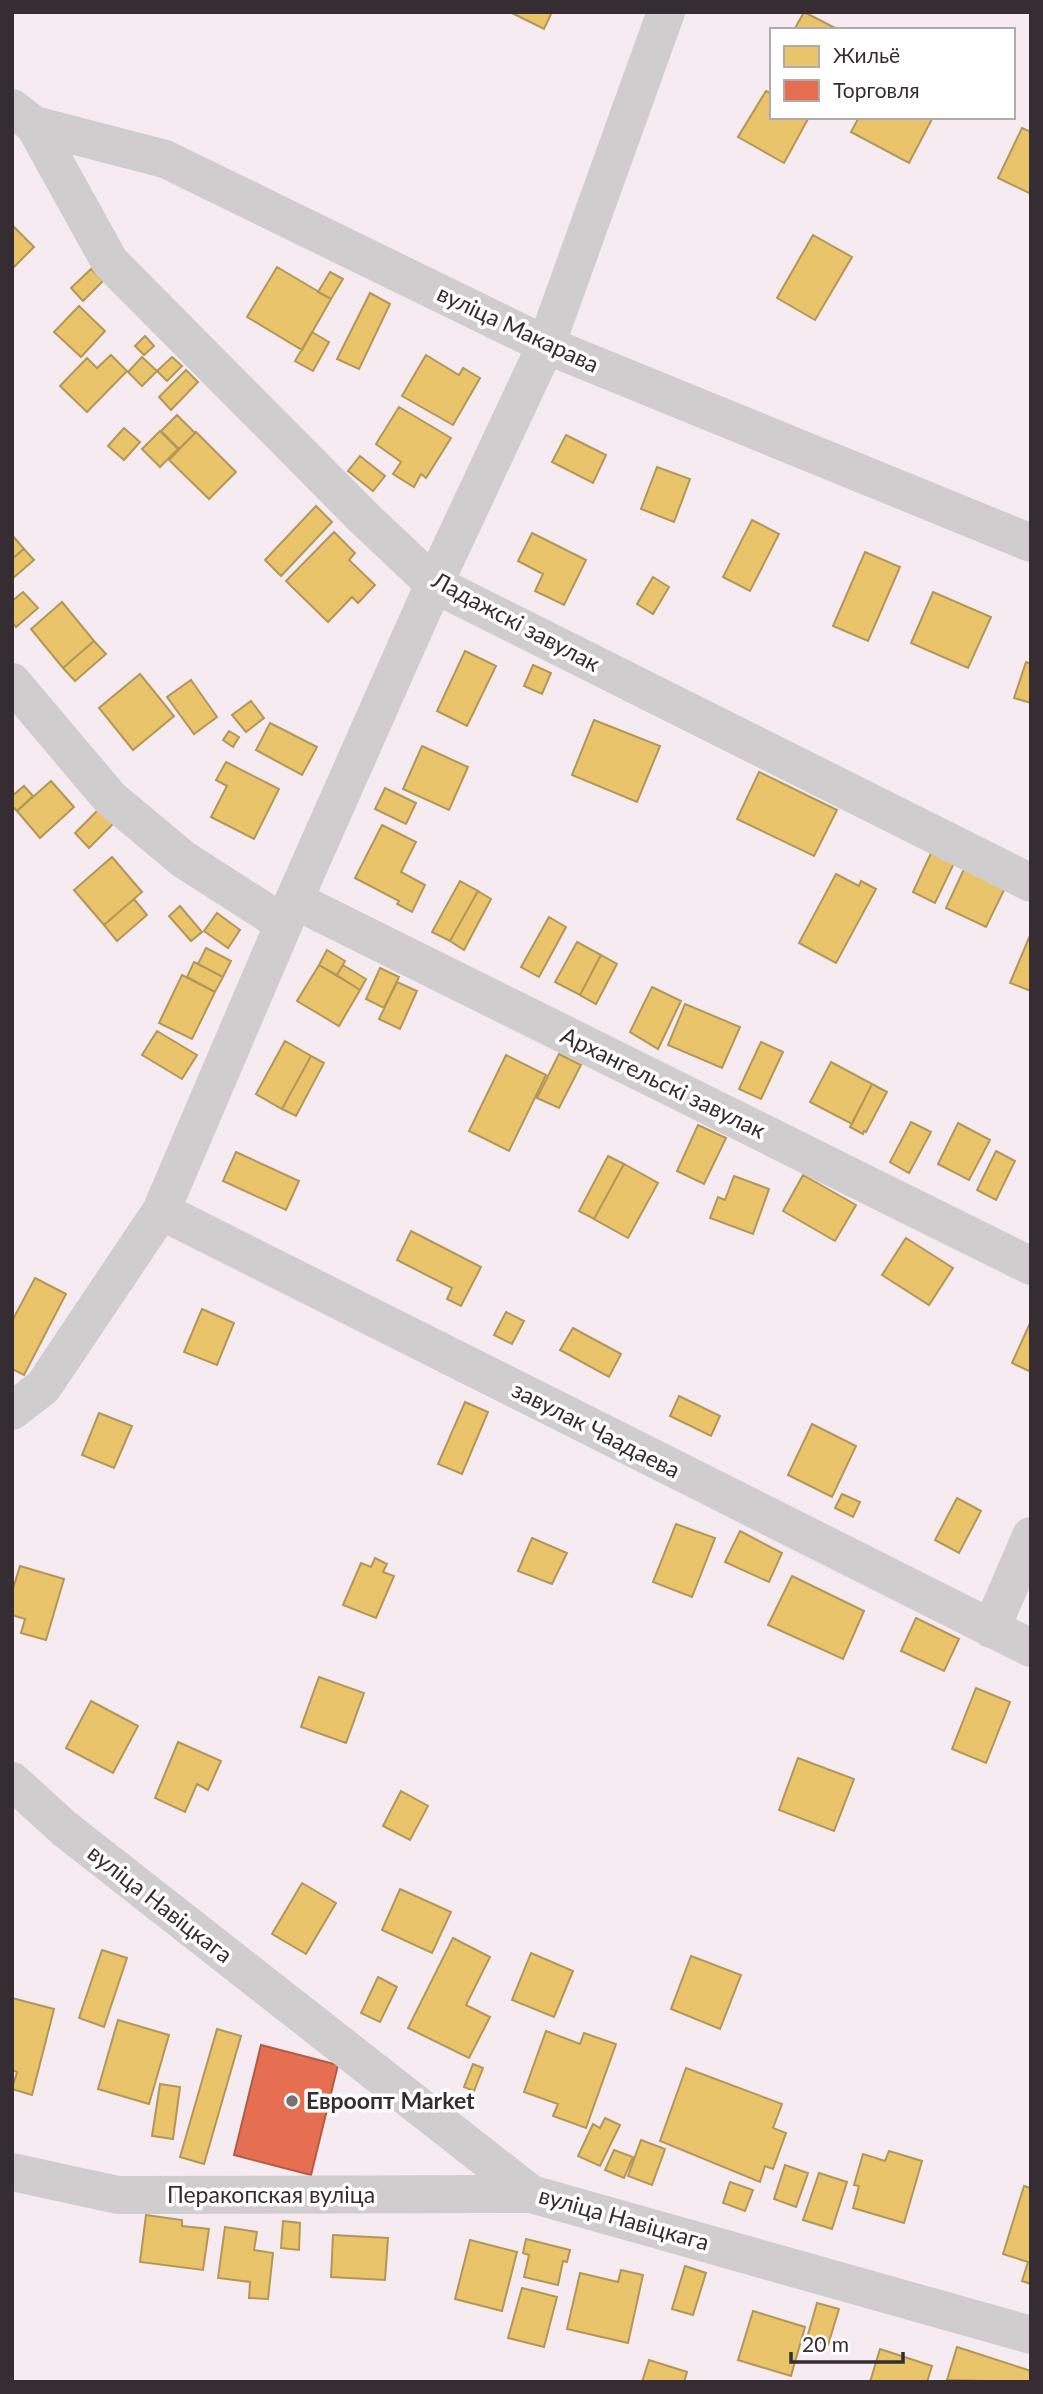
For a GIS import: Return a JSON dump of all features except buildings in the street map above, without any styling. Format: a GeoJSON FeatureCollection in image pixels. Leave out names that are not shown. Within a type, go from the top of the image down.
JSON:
{"type":"FeatureCollection","features":[{"type":"Feature","properties":{"kind":"street"},"geometry":{"type":"LineString","coordinates":[[12,1411],[43,1387],[161,1211],[434,584],[546,345],[666,12]]}},
{"type":"Feature","properties":{"kind":"street","name":"вуліца Макарава"},"geometry":{"type":"LineString","coordinates":[[23,116],[164,159],[546,345],[1031,543]]}},
{"type":"Feature","properties":{"kind":"street","name":"Ладажскі завулак"},"geometry":{"type":"LineString","coordinates":[[23,116],[110,262],[365,519],[434,584],[1031,883]]}},
{"type":"Feature","properties":{"kind":"street","name":"Архангельскі завулак"},"geometry":{"type":"LineString","coordinates":[[12,681],[110,798],[183,859],[1031,1266]]}},
{"type":"Feature","properties":{"kind":"street","name":"завулак Чаадаева"},"geometry":{"type":"LineString","coordinates":[[161,1211],[1031,1648]]}},
{"type":"Feature","properties":{"kind":"street"},"geometry":{"type":"LineString","coordinates":[[991,1629],[1031,1536]]}},
{"type":"Feature","properties":{"kind":"street","name":"вуліца Навіцкага"},"geometry":{"type":"LineString","coordinates":[[12,1781],[65,1829],[531,2194],[1031,2335]]}},
{"type":"Feature","properties":{"kind":"street","name":"Перакопская вуліца"},"geometry":{"type":"LineString","coordinates":[[12,2172],[118,2195],[531,2194]]}},
{"type":"Feature","properties":{"kind":"place","name":"Евроопт Market"},"geometry":{"type":"Point","coordinates":[292,2101]}}]}
